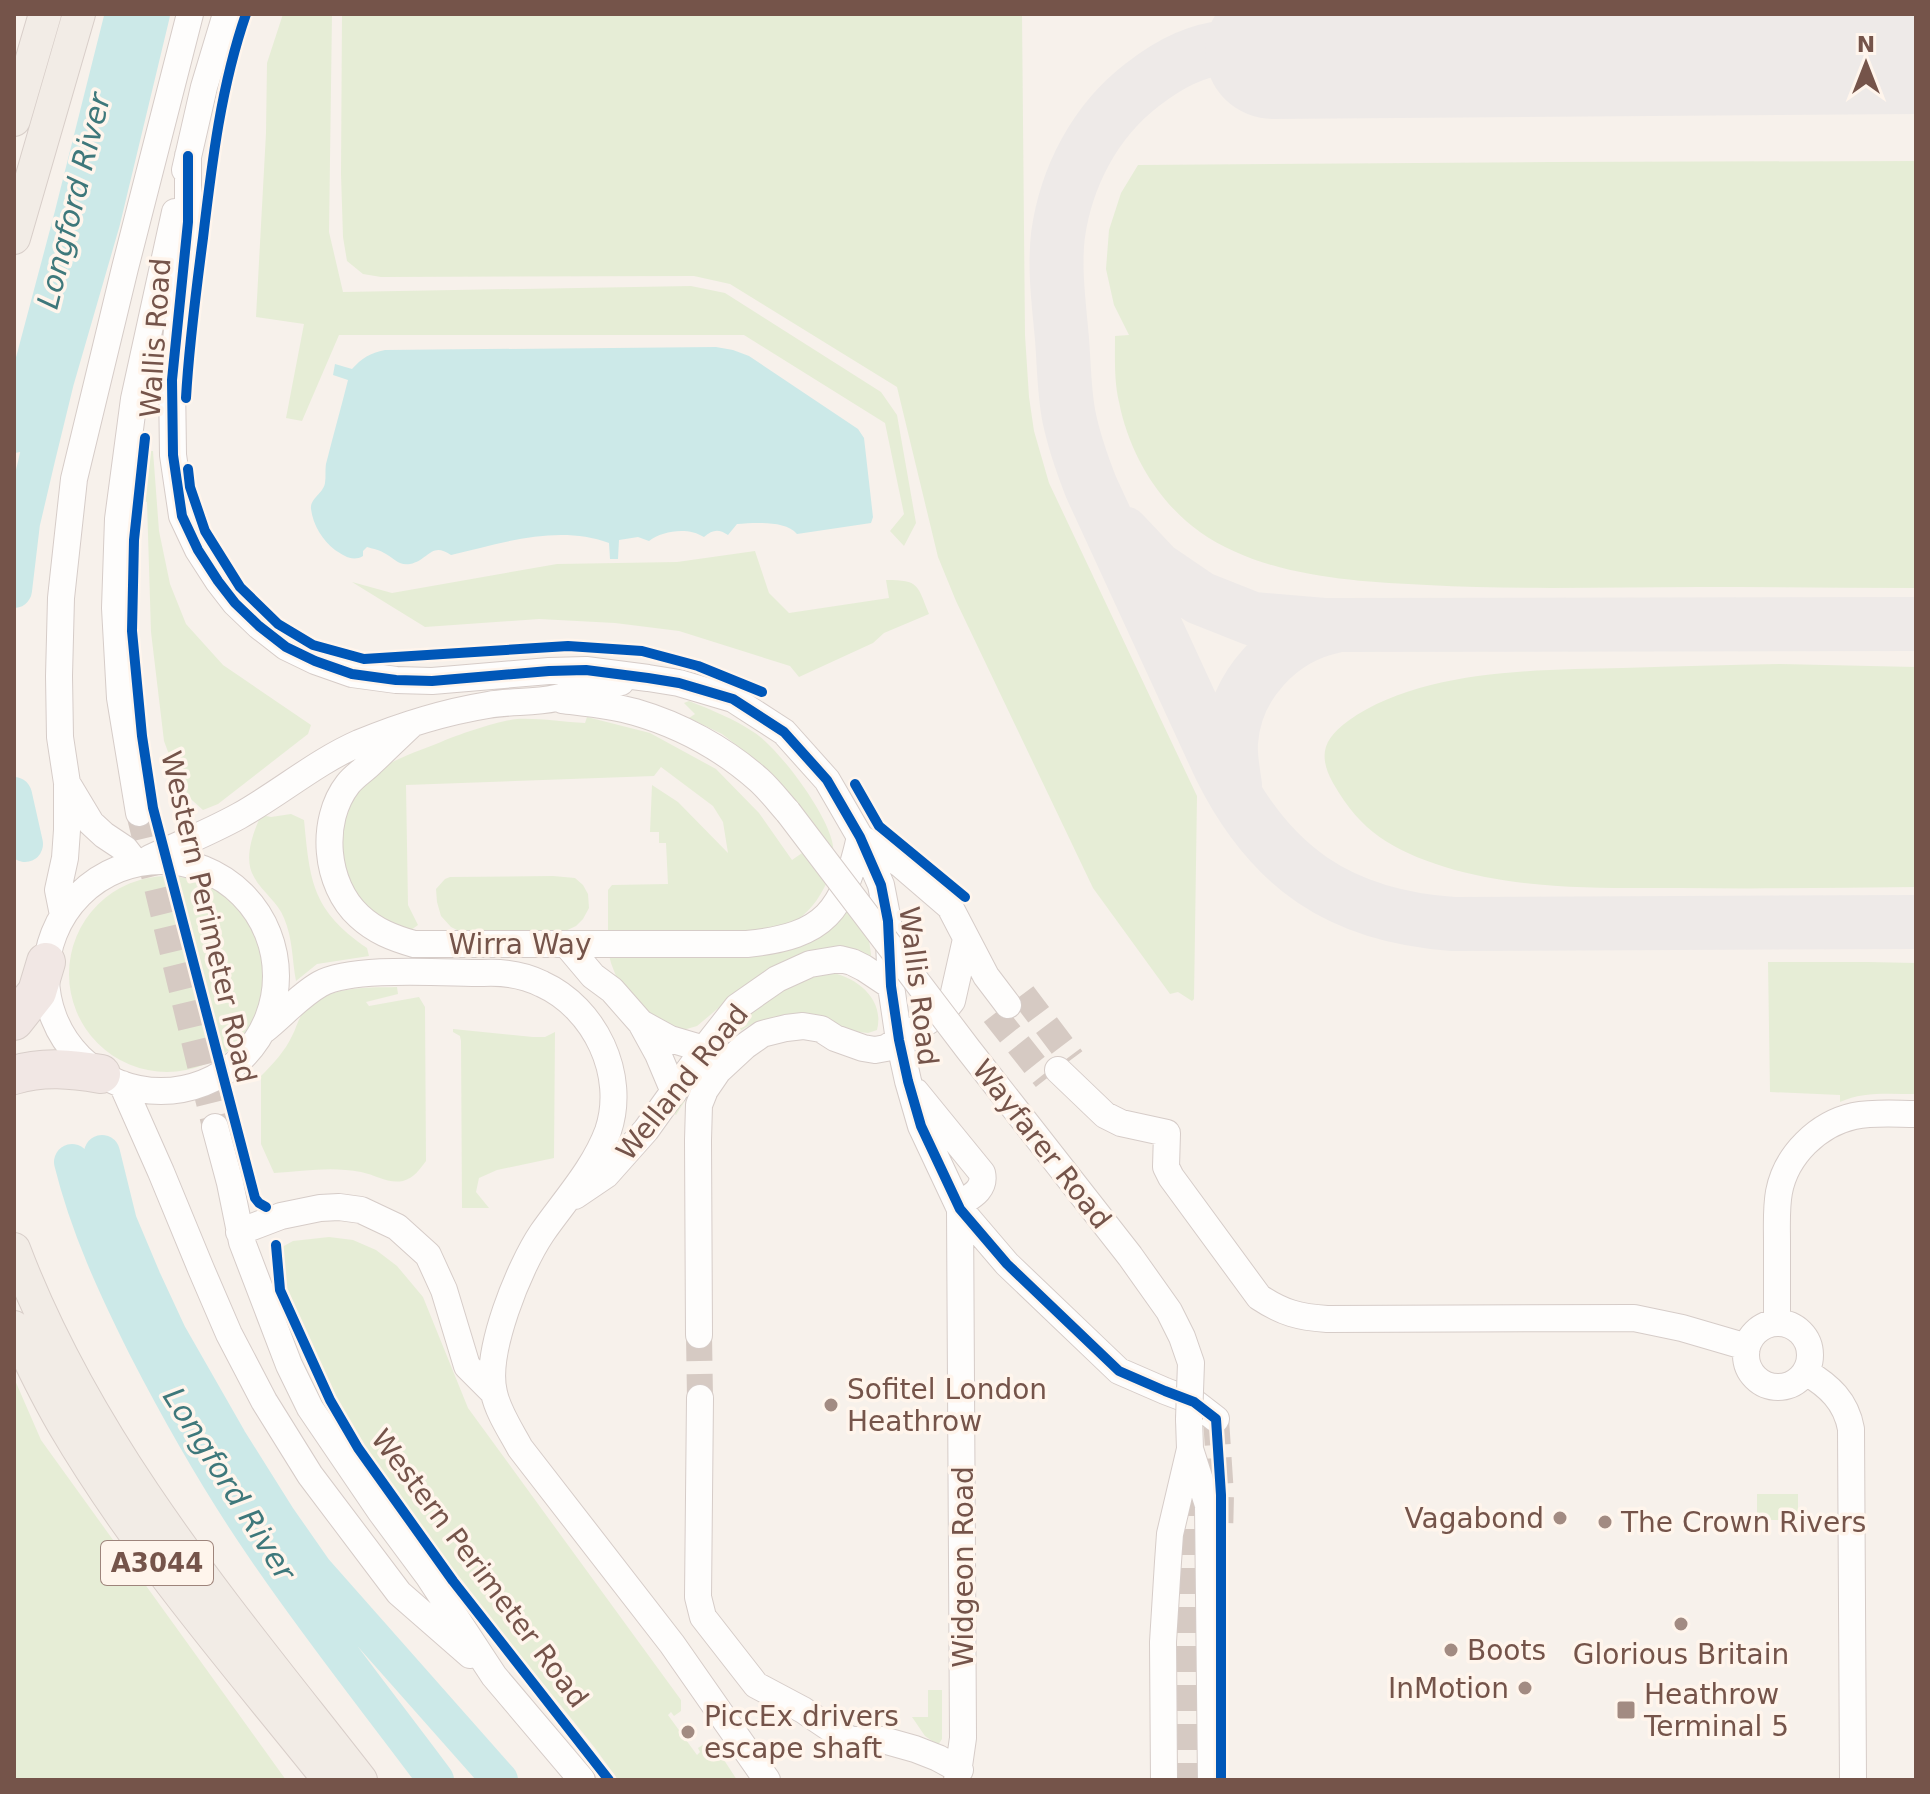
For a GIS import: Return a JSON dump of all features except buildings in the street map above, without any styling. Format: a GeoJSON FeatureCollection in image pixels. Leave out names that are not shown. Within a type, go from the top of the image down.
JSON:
{"type":"FeatureCollection","features":[{"type":"Feature","properties":{"kind":"highway"},"geometry":{"type":"LineString","coordinates":[[14,1021],[37,992],[46,962]]}},
{"type":"Feature","properties":{"kind":"highway"},"geometry":{"type":"LineString","coordinates":[[14,1075],[29,1070],[73,1069],[112,1079]]}},
{"type":"Feature","properties":{"kind":"main road"},"geometry":{"type":"LineString","coordinates":[[14,120],[45,14]]}},
{"type":"Feature","properties":{"kind":"main road"},"geometry":{"type":"LineString","coordinates":[[14,238],[79,14]]}},
{"type":"Feature","properties":{"kind":"main road","name":"A3044"},"geometry":{"type":"LineString","coordinates":[[14,1249],[61,1356],[149,1503],[216,1595],[361,1780]]}},
{"type":"Feature","properties":{"kind":"main road","name":"A3044"},"geometry":{"type":"LineString","coordinates":[[14,1327],[64,1426],[133,1530],[178,1592],[329,1780]]}},
{"type":"Feature","properties":{"kind":"street"},"geometry":{"type":"LineString","coordinates":[[63,915],[58,890],[65,858],[67,783],[60,737],[60,629],[74,479],[190,14]]}},
{"type":"Feature","properties":{"kind":"street","name":"Western Perimeter Road"},"geometry":{"type":"LineString","coordinates":[[139,813],[120,698],[115,608],[118,519],[134,399],[204,87],[226,14]]}},
{"type":"Feature","properties":{"kind":"street","name":"Wallis Road"},"geometry":{"type":"LineString","coordinates":[[188,156],[188,222],[172,380],[173,455],[182,516],[198,550],[235,603],[286,647],[352,674],[432,681],[586,670],[648,678],[679,683],[733,699],[784,732],[827,780],[860,837],[881,885],[888,921],[891,986],[908,1081],[921,1126],[959,1207],[1007,1264],[1119,1371],[1194,1402],[1216,1419]]}},
{"type":"Feature","properties":{"kind":"street"},"geometry":{"type":"LineString","coordinates":[[352,674],[392,667],[585,655],[627,658],[677,668],[705,681],[714,692]]}},
{"type":"Feature","properties":{"kind":"street","name":"Wayfarer Road"},"geometry":{"type":"LineString","coordinates":[[140,862],[242,814],[335,755],[412,724],[490,705],[554,699],[598,685],[648,678]]}},
{"type":"Feature","properties":{"kind":"street","name":"Wayfarer Road"},"geometry":{"type":"LineString","coordinates":[[554,699],[610,706],[687,732],[733,758],[762,782],[1130,1256],[1169,1311],[1191,1363],[1190,1449],[1170,1534],[1163,1642],[1164,1780]]}},
{"type":"Feature","properties":{"kind":"street","name":"Wirra Way"},"geometry":{"type":"LineString","coordinates":[[412,724],[348,784],[335,811],[329,847],[336,882],[357,915],[374,928],[414,944],[747,944],[773,941],[796,935],[830,913],[847,885],[860,837]]}},
{"type":"Feature","properties":{"kind":"street"},"geometry":{"type":"LineString","coordinates":[[67,783],[91,823],[140,862]]}},
{"type":"Feature","properties":{"kind":"street"},"geometry":{"type":"LineString","coordinates":[[860,837],[900,864],[950,907],[986,976],[1008,1004]]}},
{"type":"Feature","properties":{"kind":"street"},"geometry":{"type":"LineString","coordinates":[[166,860],[210,871],[247,898],[268,932],[277,971],[274,1001],[264,1030],[238,1062],[203,1083],[163,1091],[142,1089],[112,1079],[80,1058],[64,1038],[52,1014],[46,989],[46,962],[55,930],[63,915],[82,891],[94,882],[140,862],[166,860]]}},
{"type":"Feature","properties":{"kind":"street"},"geometry":{"type":"LineString","coordinates":[[699,1335],[699,1105],[705,1090],[731,1058],[762,1034],[786,1028],[803,1026],[821,1029],[835,1038],[863,1048],[886,1048],[944,1011],[952,1001],[966,939]]}},
{"type":"Feature","properties":{"kind":"street"},"geometry":{"type":"LineString","coordinates":[[566,944],[593,976],[612,990],[641,1023],[674,1092]]}},
{"type":"Feature","properties":{"kind":"street"},"geometry":{"type":"LineString","coordinates":[[606,944],[612,990]]}},
{"type":"Feature","properties":{"kind":"street","name":"Welland Road"},"geometry":{"type":"LineString","coordinates":[[565,1203],[606,1175],[646,1130],[737,1007],[777,979],[810,964],[840,959],[876,974],[891,986]]}},
{"type":"Feature","properties":{"kind":"street"},"geometry":{"type":"LineString","coordinates":[[264,1030],[323,983],[371,973],[496,973],[517,976],[542,984],[584,1015],[610,1064],[613,1110],[602,1147],[540,1236],[506,1309],[493,1361],[493,1392]]}},
{"type":"Feature","properties":{"kind":"street"},"geometry":{"type":"LineString","coordinates":[[641,1023],[670,1039],[704,1049]]}},
{"type":"Feature","properties":{"kind":"street"},"geometry":{"type":"LineString","coordinates":[[1059,1069],[1105,1115],[1121,1123],[1167,1133],[1166,1167],[1171,1177],[1259,1297],[1290,1314],[1327,1319],[1634,1318],[1747,1347]]}},
{"type":"Feature","properties":{"kind":"street","name":"Western Perimeter Road"},"geometry":{"type":"LineString","coordinates":[[112,1079],[161,1172],[229,1334],[264,1401],[310,1475],[399,1593],[494,1676]]}},
{"type":"Feature","properties":{"kind":"street"},"geometry":{"type":"LineString","coordinates":[[908,1081],[982,1173],[982,1186],[959,1207]]}},
{"type":"Feature","properties":{"kind":"street"},"geometry":{"type":"LineString","coordinates":[[1777,1323],[1779,1191],[1796,1154],[1807,1141],[1838,1120],[1874,1114],[1916,1114]]}},
{"type":"Feature","properties":{"kind":"street","name":"Western Perimeter Road"},"geometry":{"type":"LineString","coordinates":[[215,1127],[239,1232],[289,1365],[310,1408],[429,1577],[494,1676],[582,1780]]}},
{"type":"Feature","properties":{"kind":"street"},"geometry":{"type":"LineString","coordinates":[[239,1232],[298,1212],[339,1207],[361,1210],[397,1227],[428,1255],[444,1290],[467,1366],[493,1392],[520,1448],[672,1644],[767,1780]]}},
{"type":"Feature","properties":{"kind":"street","name":"Widgeon Road"},"geometry":{"type":"LineString","coordinates":[[958,1775],[963,1738],[959,1207]]}},
{"type":"Feature","properties":{"kind":"street"},"geometry":{"type":"LineString","coordinates":[[1787,1324],[1806,1338],[1811,1354],[1810,1363],[1806,1372],[1791,1384],[1771,1386],[1754,1376],[1748,1367],[1747,1347],[1758,1330],[1767,1325],[1787,1324]]}},
{"type":"Feature","properties":{"kind":"street"},"geometry":{"type":"LineString","coordinates":[[1806,1372],[1837,1395],[1851,1429],[1853,1780]]}},
{"type":"Feature","properties":{"kind":"street"},"geometry":{"type":"LineString","coordinates":[[1148,1384],[1188,1419]]}},
{"type":"Feature","properties":{"kind":"street"},"geometry":{"type":"LineString","coordinates":[[700,1398],[698,1597],[703,1617],[756,1685],[780,1700],[803,1710],[840,1735],[852,1740],[883,1740],[915,1749],[958,1775]]}},
{"type":"Feature","properties":{"kind":"street"},"geometry":{"type":"LineString","coordinates":[[1190,1449],[1208,1505],[1211,1780]]}},
{"type":"Feature","properties":{"kind":"green space"},"geometry":{"type":"Polygon","coordinates":[[[283,14],[332,14],[329,232],[343,292],[691,286],[725,293],[881,392],[897,415],[916,523],[904,546],[890,531],[904,514],[885,423],[744,335],[339,335],[302,421],[286,418],[304,324],[256,317],[267,63],[283,14]]]}},
{"type":"Feature","properties":{"kind":"green space"},"geometry":{"type":"Polygon","coordinates":[[[342,14],[1022,14],[1025,335],[1034,431],[1049,483],[1197,796],[1192,1001],[1178,992],[1170,994],[1093,888],[938,557],[897,387],[730,284],[694,276],[381,277],[363,274],[347,261],[343,237],[342,14]]]}},
{"type":"Feature","properties":{"kind":"green space"},"geometry":{"type":"Polygon","coordinates":[[[1916,161],[1916,588],[1495,587],[1369,582],[1309,574],[1251,558],[1200,532],[1159,491],[1130,440],[1117,394],[1115,361],[1115,336],[1129,335],[1114,305],[1106,269],[1109,230],[1121,193],[1138,165],[1916,161]]]}},
{"type":"Feature","properties":{"kind":"green space"},"geometry":{"type":"Polygon","coordinates":[[[149,451],[153,451],[159,531],[170,584],[186,624],[223,665],[311,725],[308,734],[218,804],[203,810],[183,792],[164,741],[151,632],[147,502],[143,501],[149,451]]]}},
{"type":"Feature","properties":{"kind":"green space"},"geometry":{"type":"Polygon","coordinates":[[[755,551],[769,593],[789,613],[889,598],[886,580],[905,581],[916,586],[929,614],[884,633],[873,643],[799,677],[790,666],[679,631],[615,623],[539,619],[425,627],[352,582],[392,593],[557,564],[677,562],[755,551]]]}},
{"type":"Feature","properties":{"kind":"green space"},"geometry":{"type":"Polygon","coordinates":[[[1780,664],[1916,667],[1916,887],[1591,887],[1532,884],[1473,875],[1426,861],[1380,837],[1355,814],[1328,773],[1325,756],[1328,741],[1348,721],[1377,704],[1444,682],[1554,670],[1780,664]]]}},
{"type":"Feature","properties":{"kind":"green space"},"geometry":{"type":"Polygon","coordinates":[[[689,701],[739,723],[765,741],[800,782],[828,828],[833,853],[829,877],[812,906],[791,923],[777,929],[749,932],[608,933],[608,890],[612,885],[668,884],[666,843],[659,843],[659,832],[650,832],[652,785],[678,802],[728,853],[723,822],[713,806],[661,767],[654,776],[406,785],[408,905],[418,925],[411,930],[379,916],[370,910],[350,884],[341,860],[341,824],[350,801],[364,781],[381,768],[411,754],[479,728],[517,719],[585,723],[587,717],[650,733],[716,769],[759,813],[792,860],[815,844],[785,789],[722,734],[689,718],[695,714],[684,703],[689,701]]]}},
{"type":"Feature","properties":{"kind":"green space"},"geometry":{"type":"Polygon","coordinates":[[[291,814],[304,820],[312,878],[324,907],[335,921],[367,948],[369,956],[317,964],[296,981],[284,918],[257,882],[249,862],[252,838],[261,815],[291,814]]]}},
{"type":"Feature","properties":{"kind":"green space"},"geometry":{"type":"Polygon","coordinates":[[[167,876],[204,884],[236,905],[257,937],[265,974],[257,1011],[236,1043],[204,1064],[167,1072],[130,1064],[98,1043],[77,1011],[69,974],[77,937],[98,905],[130,884],[167,876]]]}},
{"type":"Feature","properties":{"kind":"green space"},"geometry":{"type":"Polygon","coordinates":[[[450,877],[575,878],[588,894],[589,908],[583,919],[559,934],[465,934],[451,927],[441,916],[436,889],[450,877]]]}},
{"type":"Feature","properties":{"kind":"green space"},"geometry":{"type":"Polygon","coordinates":[[[858,877],[872,962],[734,995],[697,1026],[683,1030],[656,1023],[619,984],[608,951],[780,948],[858,877]]]}},
{"type":"Feature","properties":{"kind":"green space"},"geometry":{"type":"Polygon","coordinates":[[[1768,962],[1916,963],[1916,1094],[1868,1095],[1840,1102],[1840,1095],[1770,1092],[1768,962]]]}},
{"type":"Feature","properties":{"kind":"green space"},"geometry":{"type":"Polygon","coordinates":[[[828,972],[849,978],[866,991],[877,1008],[877,1030],[868,1033],[850,1031],[777,1017],[750,1025],[732,1036],[716,1052],[676,1115],[665,1108],[729,1027],[792,983],[828,972]]]}},
{"type":"Feature","properties":{"kind":"green space"},"geometry":{"type":"Polygon","coordinates":[[[397,987],[398,994],[366,1002],[369,1006],[419,997],[425,1007],[426,1161],[410,1178],[398,1182],[339,1169],[274,1173],[261,1144],[261,1076],[289,1042],[301,1015],[323,997],[335,993],[397,987]]]}},
{"type":"Feature","properties":{"kind":"green space"},"geometry":{"type":"Polygon","coordinates":[[[453,1029],[533,1037],[545,1037],[555,1032],[554,1158],[497,1170],[479,1178],[476,1192],[489,1208],[462,1208],[461,1041],[453,1029]]]}},
{"type":"Feature","properties":{"kind":"green space"},"geometry":{"type":"Polygon","coordinates":[[[329,1237],[353,1240],[376,1250],[397,1266],[423,1297],[468,1408],[681,1700],[681,1711],[674,1716],[671,1712],[668,1715],[697,1755],[700,1752],[698,1748],[713,1743],[737,1780],[618,1780],[466,1588],[362,1444],[330,1390],[292,1303],[282,1276],[282,1247],[293,1241],[329,1237]]]}},
{"type":"Feature","properties":{"kind":"green space"},"geometry":{"type":"Polygon","coordinates":[[[14,1378],[41,1440],[286,1780],[14,1780],[14,1378]]]}},
{"type":"Feature","properties":{"kind":"green space"},"geometry":{"type":"Polygon","coordinates":[[[1757,1494],[1798,1494],[1798,1520],[1757,1520],[1757,1494]]]}},
{"type":"Feature","properties":{"kind":"green space"},"geometry":{"type":"Polygon","coordinates":[[[928,1690],[942,1690],[942,1739],[938,1745],[925,1736],[912,1717],[928,1717],[928,1690]]]}},
{"type":"Feature","properties":{"kind":"water"},"geometry":{"type":"Polygon","coordinates":[[[716,347],[749,356],[858,429],[864,438],[873,517],[871,523],[797,534],[785,526],[760,523],[737,524],[728,535],[716,531],[704,537],[676,531],[649,541],[638,537],[619,540],[618,559],[610,559],[609,543],[570,535],[550,535],[451,555],[434,551],[406,564],[367,547],[359,558],[345,556],[331,546],[316,527],[311,505],[325,483],[326,464],[348,380],[333,375],[335,364],[352,369],[367,356],[385,350],[716,347]]]}},
{"type":"Feature","properties":{"kind":"waterway","name":"Longford River"},"geometry":{"type":"LineString","coordinates":[[14,435],[123,14]]}},
{"type":"Feature","properties":{"kind":"waterway"},"geometry":{"type":"LineString","coordinates":[[14,590],[22,523],[37,459],[102,222],[152,14]]}},
{"type":"Feature","properties":{"kind":"waterway"},"geometry":{"type":"LineString","coordinates":[[14,795],[25,844]]}},
{"type":"Feature","properties":{"kind":"waterway"},"geometry":{"type":"LineString","coordinates":[[102,1153],[119,1222],[169,1335],[278,1518],[315,1571],[500,1780]]}},
{"type":"Feature","properties":{"kind":"waterway","name":"Longford River"},"geometry":{"type":"LineString","coordinates":[[72,1162],[86,1210],[114,1279],[146,1347],[201,1448],[284,1576],[436,1780]]}},
{"type":"Feature","properties":{"kind":"taxiway"},"geometry":{"type":"LineString","coordinates":[[1273,51],[1230,48],[1202,52],[1160,72],[1125,99],[1097,133],[1076,172],[1062,213],[1057,261],[1067,407],[1084,470],[1220,767],[1262,833],[1286,859],[1313,880],[1343,897],[1376,910],[1413,919],[1453,924],[1916,922]]}},
{"type":"Feature","properties":{"kind":"taxiway"},"geometry":{"type":"LineString","coordinates":[[1123,533],[1156,568],[1200,598],[1253,619],[1324,625],[1916,624]]}},
{"type":"Feature","properties":{"kind":"taxiway"},"geometry":{"type":"LineString","coordinates":[[1235,785],[1231,759],[1234,721],[1251,683],[1264,667],[1296,641],[1335,626]]}},
{"type":"Feature","properties":{"kind":"runway"},"geometry":{"type":"LineString","coordinates":[[1273,51],[1916,46]]}},
{"type":"Feature","properties":{"kind":"tunnel"},"geometry":{"type":"LineString","coordinates":[[139,813],[215,1127]]}},
{"type":"Feature","properties":{"kind":"tunnel"},"geometry":{"type":"LineString","coordinates":[[1023,994],[1072,1059]]}},
{"type":"Feature","properties":{"kind":"tunnel"},"geometry":{"type":"LineString","coordinates":[[994,1014],[1046,1079]]}},
{"type":"Feature","properties":{"kind":"tunnel"},"geometry":{"type":"LineString","coordinates":[[699,1335],[700,1398]]}},
{"type":"Feature","properties":{"kind":"tunnel"},"geometry":{"type":"LineString","coordinates":[[1216,1419],[1221,1495],[1220,1536]]}},
{"type":"Feature","properties":{"kind":"tunnel"},"geometry":{"type":"LineString","coordinates":[[1186,1490],[1186,1780]]}},
{"type":"Feature","properties":{"kind":"cycle path"},"geometry":{"type":"LineString","coordinates":[[186,398],[214,153],[230,69],[246,14]]}},
{"type":"Feature","properties":{"kind":"cycle path"},"geometry":{"type":"LineString","coordinates":[[188,156],[188,222],[172,380],[173,455],[182,516],[198,550],[235,603],[286,647],[352,674],[432,681],[586,670],[679,683],[733,699],[784,732],[827,780],[860,837],[881,885],[888,921],[891,986],[908,1081],[921,1126],[960,1209],[1007,1264],[1119,1371],[1194,1402],[1216,1419],[1221,1495],[1221,1780]]}},
{"type":"Feature","properties":{"kind":"cycle path"},"geometry":{"type":"LineString","coordinates":[[145,438],[134,540],[132,631],[142,736],[153,808],[255,1198],[266,1207]]}},
{"type":"Feature","properties":{"kind":"cycle path"},"geometry":{"type":"LineString","coordinates":[[188,469],[190,487],[205,531],[240,587],[278,624],[313,645],[364,659],[568,646],[642,651],[698,666],[762,692]]}},
{"type":"Feature","properties":{"kind":"cycle path"},"geometry":{"type":"LineString","coordinates":[[855,784],[879,826],[965,897]]}},
{"type":"Feature","properties":{"kind":"cycle path"},"geometry":{"type":"LineString","coordinates":[[276,1245],[280,1290],[330,1400],[358,1448],[453,1581],[609,1780]]}},
{"type":"Feature","properties":{"kind":"place","name":"Sofitel London Heathrow"},"geometry":{"type":"Point","coordinates":[831,1405]}},
{"type":"Feature","properties":{"kind":"place","name":"Vagabond"},"geometry":{"type":"Point","coordinates":[1560,1518]}},
{"type":"Feature","properties":{"kind":"place","name":"The Crown Rivers"},"geometry":{"type":"Point","coordinates":[1605,1522]}},
{"type":"Feature","properties":{"kind":"place","name":"Glorious Britain"},"geometry":{"type":"Point","coordinates":[1681,1624]}},
{"type":"Feature","properties":{"kind":"place","name":"Boots"},"geometry":{"type":"Point","coordinates":[1451,1650]}},
{"type":"Feature","properties":{"kind":"place","name":"InMotion"},"geometry":{"type":"Point","coordinates":[1525,1688]}},
{"type":"Feature","properties":{"kind":"place","name":"Heathrow Terminal 5"},"geometry":{"type":"Point","coordinates":[1626,1710]}},
{"type":"Feature","properties":{"kind":"place","name":"PiccEx drivers escape shaft"},"geometry":{"type":"Point","coordinates":[688,1732]}}]}
